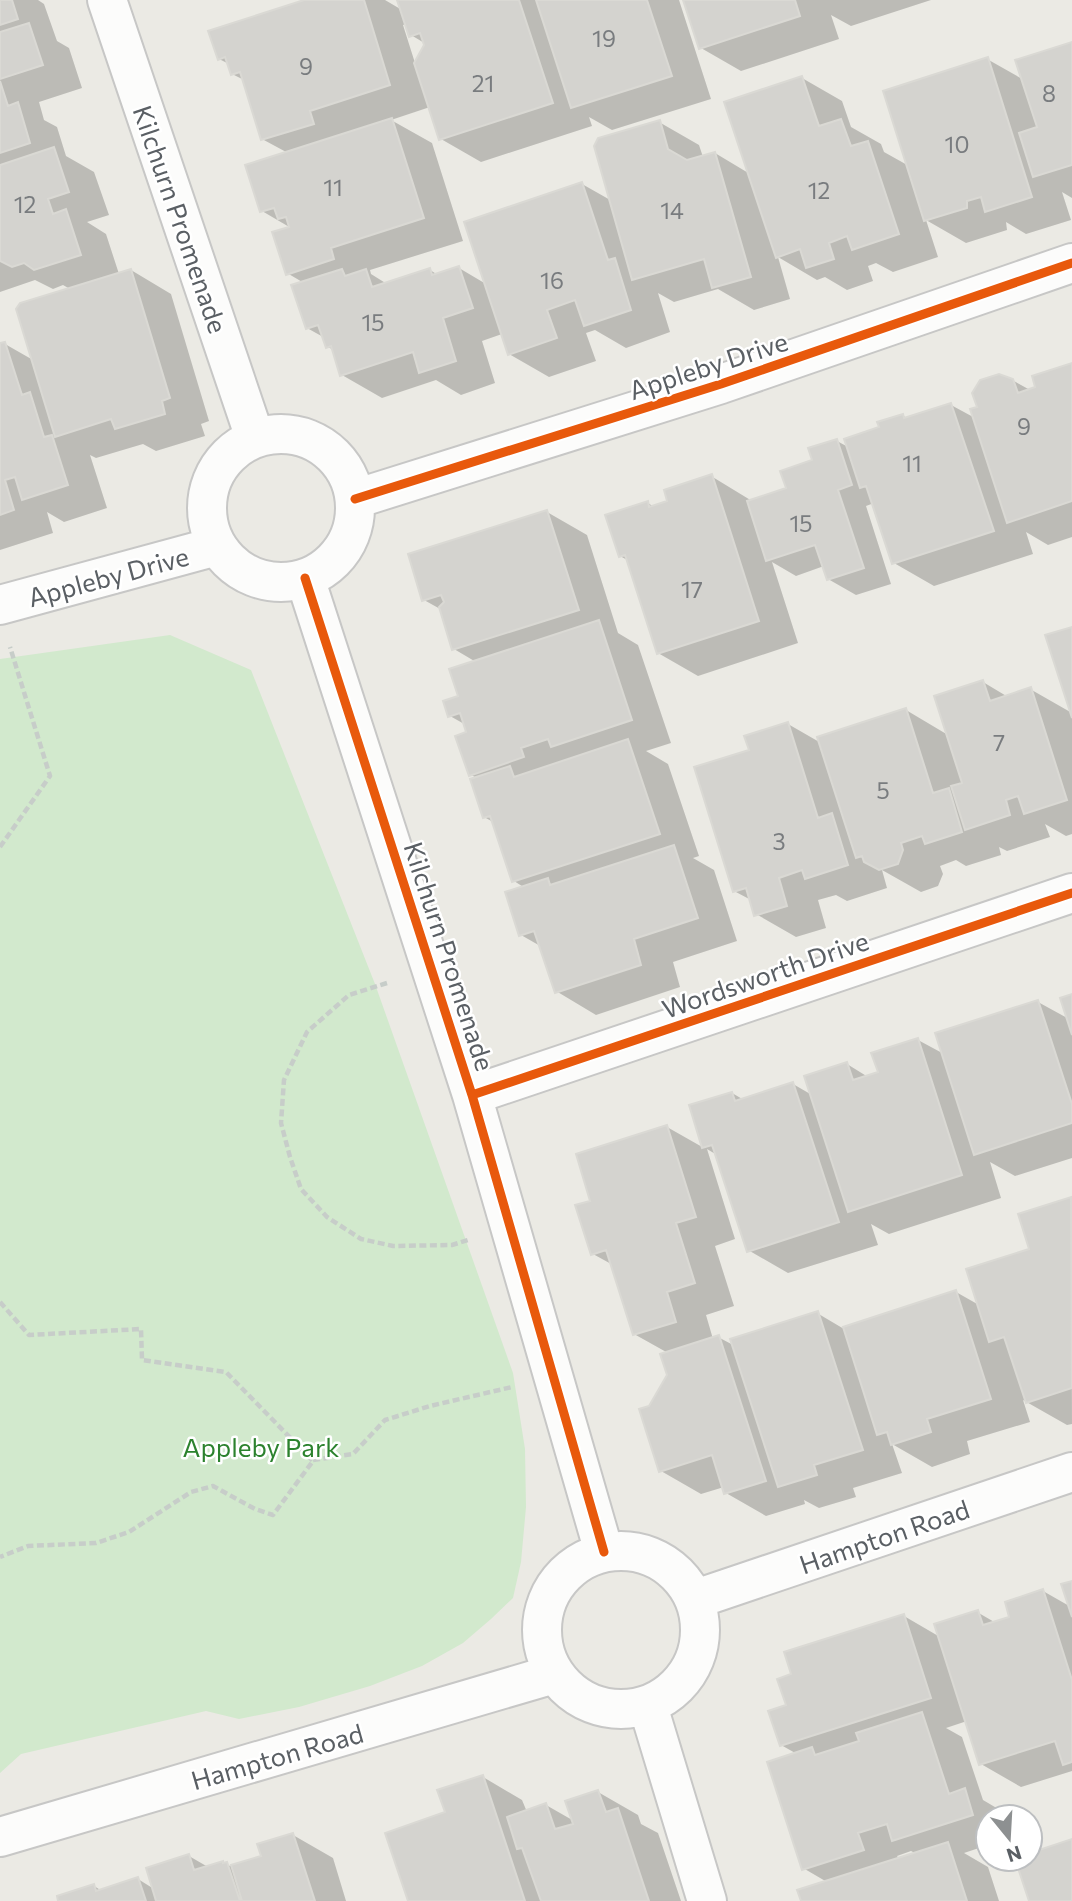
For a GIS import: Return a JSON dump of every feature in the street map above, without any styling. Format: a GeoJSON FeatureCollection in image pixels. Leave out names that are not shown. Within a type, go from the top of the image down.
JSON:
{"type":"FeatureCollection","features":[{"type":"Feature","properties":{"kind":"street","name":"Kilchurn Promenade"},"geometry":{"type":"LineString","coordinates":[[107,0],[255,438]]}},
{"type":"Feature","properties":{"kind":"street","name":"Appleby Drive"},"geometry":{"type":"LineString","coordinates":[[355,499],[721,384],[1072,263]]}},
{"type":"Feature","properties":{"kind":"street"},"geometry":{"type":"LineString","coordinates":[[281,433],[308,438],[331,452],[347,473],[355,499],[354,524],[344,547],[327,566],[305,578],[280,582],[255,578],[234,565],[217,546],[208,522],[207,496],[216,471],[233,451],[255,438],[281,433]]}},
{"type":"Feature","properties":{"kind":"street","name":"Appleby Drive"},"geometry":{"type":"LineString","coordinates":[[0,605],[217,546]]}},
{"type":"Feature","properties":{"kind":"street","name":"Kilchurn Promenade"},"geometry":{"type":"LineString","coordinates":[[305,578],[472,1095],[604,1552]]}},
{"type":"Feature","properties":{"kind":"street","name":"Wordsworth Drive"},"geometry":{"type":"LineString","coordinates":[[472,1095],[1072,893]]}},
{"type":"Feature","properties":{"kind":"street","name":"Hampton Road"},"geometry":{"type":"LineString","coordinates":[[696,1599],[1072,1472]]}},
{"type":"Feature","properties":{"kind":"street"},"geometry":{"type":"LineString","coordinates":[[634,1551],[661,1562],[684,1580],[696,1599],[702,1626],[698,1653],[686,1677],[667,1695],[648,1706],[622,1710],[596,1707],[572,1694],[554,1674],[541,1629],[546,1601],[562,1576],[586,1559],[604,1552],[634,1551]]}},
{"type":"Feature","properties":{"kind":"street","name":"Hampton Road"},"geometry":{"type":"LineString","coordinates":[[0,1837],[554,1674]]}},
{"type":"Feature","properties":{"kind":"street"},"geometry":{"type":"LineString","coordinates":[[648,1706],[707,1901]]}},
{"type":"Feature","properties":{"kind":"path"},"geometry":{"type":"LineString","coordinates":[[0,847],[50,776],[10,646]]}},
{"type":"Feature","properties":{"kind":"path"},"geometry":{"type":"LineString","coordinates":[[387,983],[349,995],[307,1032],[284,1080],[281,1123],[290,1157],[301,1189],[327,1217],[361,1238],[393,1247],[452,1245],[468,1240]]}},
{"type":"Feature","properties":{"kind":"path"},"geometry":{"type":"LineString","coordinates":[[0,1302],[29,1335],[141,1329],[142,1360],[226,1372],[313,1461]]}},
{"type":"Feature","properties":{"kind":"path"},"geometry":{"type":"LineString","coordinates":[[0,1557],[28,1546],[96,1543],[129,1532],[191,1492],[213,1486],[255,1509],[273,1515],[313,1461],[353,1454],[385,1420],[517,1385]]}},
{"type":"Feature","properties":{"kind":"green space","name":"Appleby Park"},"geometry":{"type":"Polygon","coordinates":[[[170,635],[251,670],[375,984],[513,1373],[525,1449],[526,1507],[521,1562],[513,1598],[463,1643],[422,1666],[370,1686],[299,1707],[239,1719],[206,1711],[21,1754],[0,1773],[0,659],[170,635]]]}},
{"type":"Feature","properties":{"kind":"building"},"geometry":{"type":"Polygon","coordinates":[[[0,0],[12,0],[18,19],[0,25],[0,0]]]}},
{"type":"Feature","properties":{"kind":"building"},"geometry":{"type":"Polygon","coordinates":[[[304,0],[364,0],[390,85],[310,111],[314,124],[261,140],[240,72],[231,75],[225,57],[218,60],[208,31],[304,0]]]}},
{"type":"Feature","properties":{"kind":"building"},"geometry":{"type":"Polygon","coordinates":[[[397,0],[519,0],[553,103],[439,140],[414,63],[424,45],[420,33],[409,37],[397,0]]]}},
{"type":"Feature","properties":{"kind":"building"},"geometry":{"type":"Polygon","coordinates":[[[536,0],[647,0],[672,76],[571,108],[536,0]]]}},
{"type":"Feature","properties":{"kind":"building"},"geometry":{"type":"Polygon","coordinates":[[[683,0],[795,0],[800,16],[699,49],[683,0]]]}},
{"type":"Feature","properties":{"kind":"building"},"geometry":{"type":"Polygon","coordinates":[[[29,23],[43,65],[0,79],[0,32],[29,23]]]}},
{"type":"Feature","properties":{"kind":"building"},"geometry":{"type":"Polygon","coordinates":[[[1072,42],[1072,165],[1033,177],[1019,133],[1037,127],[1015,60],[1072,42]]]}},
{"type":"Feature","properties":{"kind":"building"},"geometry":{"type":"Polygon","coordinates":[[[988,57],[1032,197],[985,212],[981,197],[967,201],[967,208],[924,221],[883,91],[988,57]]]}},
{"type":"Feature","properties":{"kind":"building"},"geometry":{"type":"Polygon","coordinates":[[[802,76],[819,126],[841,119],[851,146],[868,141],[899,234],[852,250],[847,236],[829,243],[834,259],[806,268],[800,249],[776,258],[724,102],[802,76]]]}},
{"type":"Feature","properties":{"kind":"building"},"geometry":{"type":"Polygon","coordinates":[[[0,81],[8,106],[18,102],[30,143],[0,153],[0,81]]]}},
{"type":"Feature","properties":{"kind":"building"},"geometry":{"type":"Polygon","coordinates":[[[392,118],[424,218],[331,248],[334,259],[286,275],[272,232],[289,227],[286,217],[278,219],[274,208],[260,212],[245,165],[392,118]]]}},
{"type":"Feature","properties":{"kind":"building"},"geometry":{"type":"Polygon","coordinates":[[[660,120],[668,149],[687,160],[715,152],[751,277],[712,288],[704,259],[632,280],[594,146],[598,138],[660,120]]]}},
{"type":"Feature","properties":{"kind":"building"},"geometry":{"type":"Polygon","coordinates":[[[54,147],[69,192],[48,199],[53,214],[66,209],[81,255],[34,270],[24,263],[12,267],[0,261],[0,165],[54,147]]]}},
{"type":"Feature","properties":{"kind":"building"},"geometry":{"type":"Polygon","coordinates":[[[582,182],[608,260],[615,258],[631,310],[584,326],[575,300],[547,310],[557,338],[508,355],[464,222],[582,182]]]}},
{"type":"Feature","properties":{"kind":"building"},"geometry":{"type":"Polygon","coordinates":[[[459,266],[473,308],[443,318],[456,361],[419,373],[413,352],[340,376],[331,346],[326,348],[318,325],[306,329],[291,285],[342,269],[345,276],[366,269],[372,287],[430,268],[432,275],[459,266]]]}},
{"type":"Feature","properties":{"kind":"building"},"geometry":{"type":"Polygon","coordinates":[[[131,269],[170,398],[162,401],[165,414],[115,429],[111,419],[55,437],[16,309],[20,303],[131,269]]]}},
{"type":"Feature","properties":{"kind":"building"},"geometry":{"type":"Polygon","coordinates":[[[5,342],[22,395],[30,392],[44,437],[52,435],[68,485],[22,500],[15,477],[5,480],[14,510],[0,515],[0,343],[5,342]]]}},
{"type":"Feature","properties":{"kind":"building"},"geometry":{"type":"Polygon","coordinates":[[[1072,363],[1072,501],[1007,523],[970,409],[977,407],[972,393],[980,380],[999,374],[1013,379],[1018,393],[1035,387],[1032,376],[1072,363]]]}},
{"type":"Feature","properties":{"kind":"building"},"geometry":{"type":"Polygon","coordinates":[[[951,403],[994,531],[892,564],[866,486],[860,488],[844,439],[879,427],[877,422],[903,414],[904,418],[951,403]]]}},
{"type":"Feature","properties":{"kind":"building"},"geometry":{"type":"Polygon","coordinates":[[[837,439],[852,485],[838,490],[864,568],[827,580],[815,545],[766,561],[747,501],[786,488],[780,471],[812,460],[808,448],[837,439]]]}},
{"type":"Feature","properties":{"kind":"building"},"geometry":{"type":"Polygon","coordinates":[[[712,474],[759,621],[657,654],[625,555],[619,557],[605,515],[648,501],[649,507],[667,501],[664,490],[712,474]]]}},
{"type":"Feature","properties":{"kind":"building"},"geometry":{"type":"Polygon","coordinates":[[[547,510],[579,610],[452,650],[439,607],[444,602],[441,595],[422,601],[408,554],[547,510]]]}},
{"type":"Feature","properties":{"kind":"building"},"geometry":{"type":"Polygon","coordinates":[[[599,620],[632,720],[551,747],[548,739],[521,748],[524,757],[469,776],[455,736],[466,732],[460,713],[448,717],[443,701],[458,696],[449,669],[599,620]]]}},
{"type":"Feature","properties":{"kind":"building"},"geometry":{"type":"Polygon","coordinates":[[[1072,627],[1072,718],[1045,635],[1072,627]]]}},
{"type":"Feature","properties":{"kind":"building"},"geometry":{"type":"Polygon","coordinates":[[[983,680],[990,701],[1031,687],[1067,800],[1024,814],[1018,796],[1006,800],[1010,815],[965,830],[951,786],[962,783],[934,696],[983,680]]]}},
{"type":"Feature","properties":{"kind":"building"},"geometry":{"type":"Polygon","coordinates":[[[906,708],[933,793],[949,788],[962,832],[925,844],[922,836],[901,843],[903,850],[898,864],[879,870],[864,862],[862,856],[856,858],[817,737],[906,708]]]}},
{"type":"Feature","properties":{"kind":"building"},"geometry":{"type":"Polygon","coordinates":[[[788,722],[818,818],[832,813],[848,865],[805,879],[802,870],[779,878],[787,906],[754,916],[746,888],[733,892],[694,767],[749,750],[744,736],[788,722]]]}},
{"type":"Feature","properties":{"kind":"building"},"geometry":{"type":"Polygon","coordinates":[[[628,739],[660,834],[512,882],[490,816],[483,818],[470,779],[510,766],[514,777],[628,739]]]}},
{"type":"Feature","properties":{"kind":"building"},"geometry":{"type":"Polygon","coordinates":[[[674,845],[698,918],[634,939],[641,965],[555,993],[534,931],[519,936],[505,892],[548,878],[550,885],[674,845]]]}},
{"type":"Feature","properties":{"kind":"building"},"geometry":{"type":"Polygon","coordinates":[[[1072,994],[1072,1035],[1060,998],[1072,994]]]}},
{"type":"Feature","properties":{"kind":"building"},"geometry":{"type":"Polygon","coordinates":[[[1038,1000],[1072,1104],[1072,1123],[974,1155],[935,1033],[1038,1000]]]}},
{"type":"Feature","properties":{"kind":"building"},"geometry":{"type":"Polygon","coordinates":[[[918,1038],[962,1175],[848,1212],[804,1076],[847,1062],[853,1080],[878,1072],[871,1053],[918,1038]]]}},
{"type":"Feature","properties":{"kind":"building"},"geometry":{"type":"Polygon","coordinates":[[[793,1082],[839,1222],[747,1252],[712,1145],[702,1148],[689,1105],[732,1092],[735,1101],[793,1082]]]}},
{"type":"Feature","properties":{"kind":"building"},"geometry":{"type":"Polygon","coordinates":[[[667,1125],[696,1217],[676,1223],[695,1283],[667,1292],[676,1322],[633,1335],[606,1250],[591,1255],[575,1205],[590,1201],[576,1154],[667,1125]]]}},
{"type":"Feature","properties":{"kind":"building"},"geometry":{"type":"Polygon","coordinates":[[[1071,1197],[1072,1388],[1026,1403],[1004,1337],[989,1342],[966,1269],[1029,1249],[1018,1214],[1071,1197]]]}},
{"type":"Feature","properties":{"kind":"building"},"geometry":{"type":"Polygon","coordinates":[[[956,1290],[991,1399],[927,1419],[931,1432],[891,1445],[887,1432],[877,1435],[843,1327],[956,1290]]]}},
{"type":"Feature","properties":{"kind":"building"},"geometry":{"type":"Polygon","coordinates":[[[818,1311],[863,1450],[814,1465],[817,1475],[778,1487],[730,1339],[818,1311]]]}},
{"type":"Feature","properties":{"kind":"building"},"geometry":{"type":"Polygon","coordinates":[[[719,1335],[766,1481],[724,1494],[712,1455],[659,1472],[639,1409],[649,1406],[667,1375],[660,1354],[719,1335]]]}},
{"type":"Feature","properties":{"kind":"building"},"geometry":{"type":"Polygon","coordinates":[[[1072,1581],[1072,1617],[1061,1584],[1072,1581]]]}},
{"type":"Feature","properties":{"kind":"building"},"geometry":{"type":"Polygon","coordinates":[[[1043,1589],[1072,1680],[1072,1762],[1063,1765],[1055,1741],[979,1765],[934,1624],[978,1610],[983,1625],[1009,1617],[1005,1602],[1043,1589]]]}},
{"type":"Feature","properties":{"kind":"building"},"geometry":{"type":"Polygon","coordinates":[[[904,1614],[931,1698],[780,1746],[768,1711],[786,1705],[777,1679],[791,1674],[784,1652],[904,1614]]]}},
{"type":"Feature","properties":{"kind":"building"},"geometry":{"type":"Polygon","coordinates":[[[922,1712],[949,1794],[965,1788],[973,1815],[892,1841],[887,1824],[858,1833],[864,1850],[802,1870],[767,1762],[812,1747],[815,1755],[859,1741],[856,1733],[922,1712]]]}},
{"type":"Feature","properties":{"kind":"building"},"geometry":{"type":"Polygon","coordinates":[[[483,1775],[525,1901],[408,1901],[385,1833],[445,1812],[437,1790],[483,1775]]]}},
{"type":"Feature","properties":{"kind":"building"},"geometry":{"type":"Polygon","coordinates":[[[598,1790],[606,1812],[618,1808],[649,1901],[541,1901],[522,1848],[517,1849],[507,1817],[546,1803],[555,1829],[573,1824],[565,1801],[598,1790]]]}},
{"type":"Feature","properties":{"kind":"building"},"geometry":{"type":"Polygon","coordinates":[[[293,1833],[315,1901],[242,1901],[231,1865],[261,1856],[257,1844],[293,1833]]]}},
{"type":"Feature","properties":{"kind":"building"},"geometry":{"type":"Polygon","coordinates":[[[1072,1839],[1072,1901],[1029,1901],[1020,1873],[1044,1873],[1044,1848],[1072,1839]]]}},
{"type":"Feature","properties":{"kind":"building"},"geometry":{"type":"Polygon","coordinates":[[[948,1842],[967,1901],[801,1901],[797,1890],[948,1842]]]}},
{"type":"Feature","properties":{"kind":"building"},"geometry":{"type":"Polygon","coordinates":[[[189,1854],[194,1870],[227,1862],[240,1901],[156,1901],[146,1868],[189,1854]]]}},
{"type":"Feature","properties":{"kind":"building"},"geometry":{"type":"Polygon","coordinates":[[[138,1877],[146,1901],[58,1901],[57,1896],[94,1884],[96,1891],[138,1877]]]}},
{"type":"Feature","properties":{"kind":"cycle path"},"geometry":{"type":"LineString","coordinates":[[355,499],[721,384],[1072,263]]}},
{"type":"Feature","properties":{"kind":"cycle path"},"geometry":{"type":"LineString","coordinates":[[305,578],[472,1095],[604,1552]]}},
{"type":"Feature","properties":{"kind":"cycle path"},"geometry":{"type":"LineString","coordinates":[[472,1095],[1072,893]]}}]}
